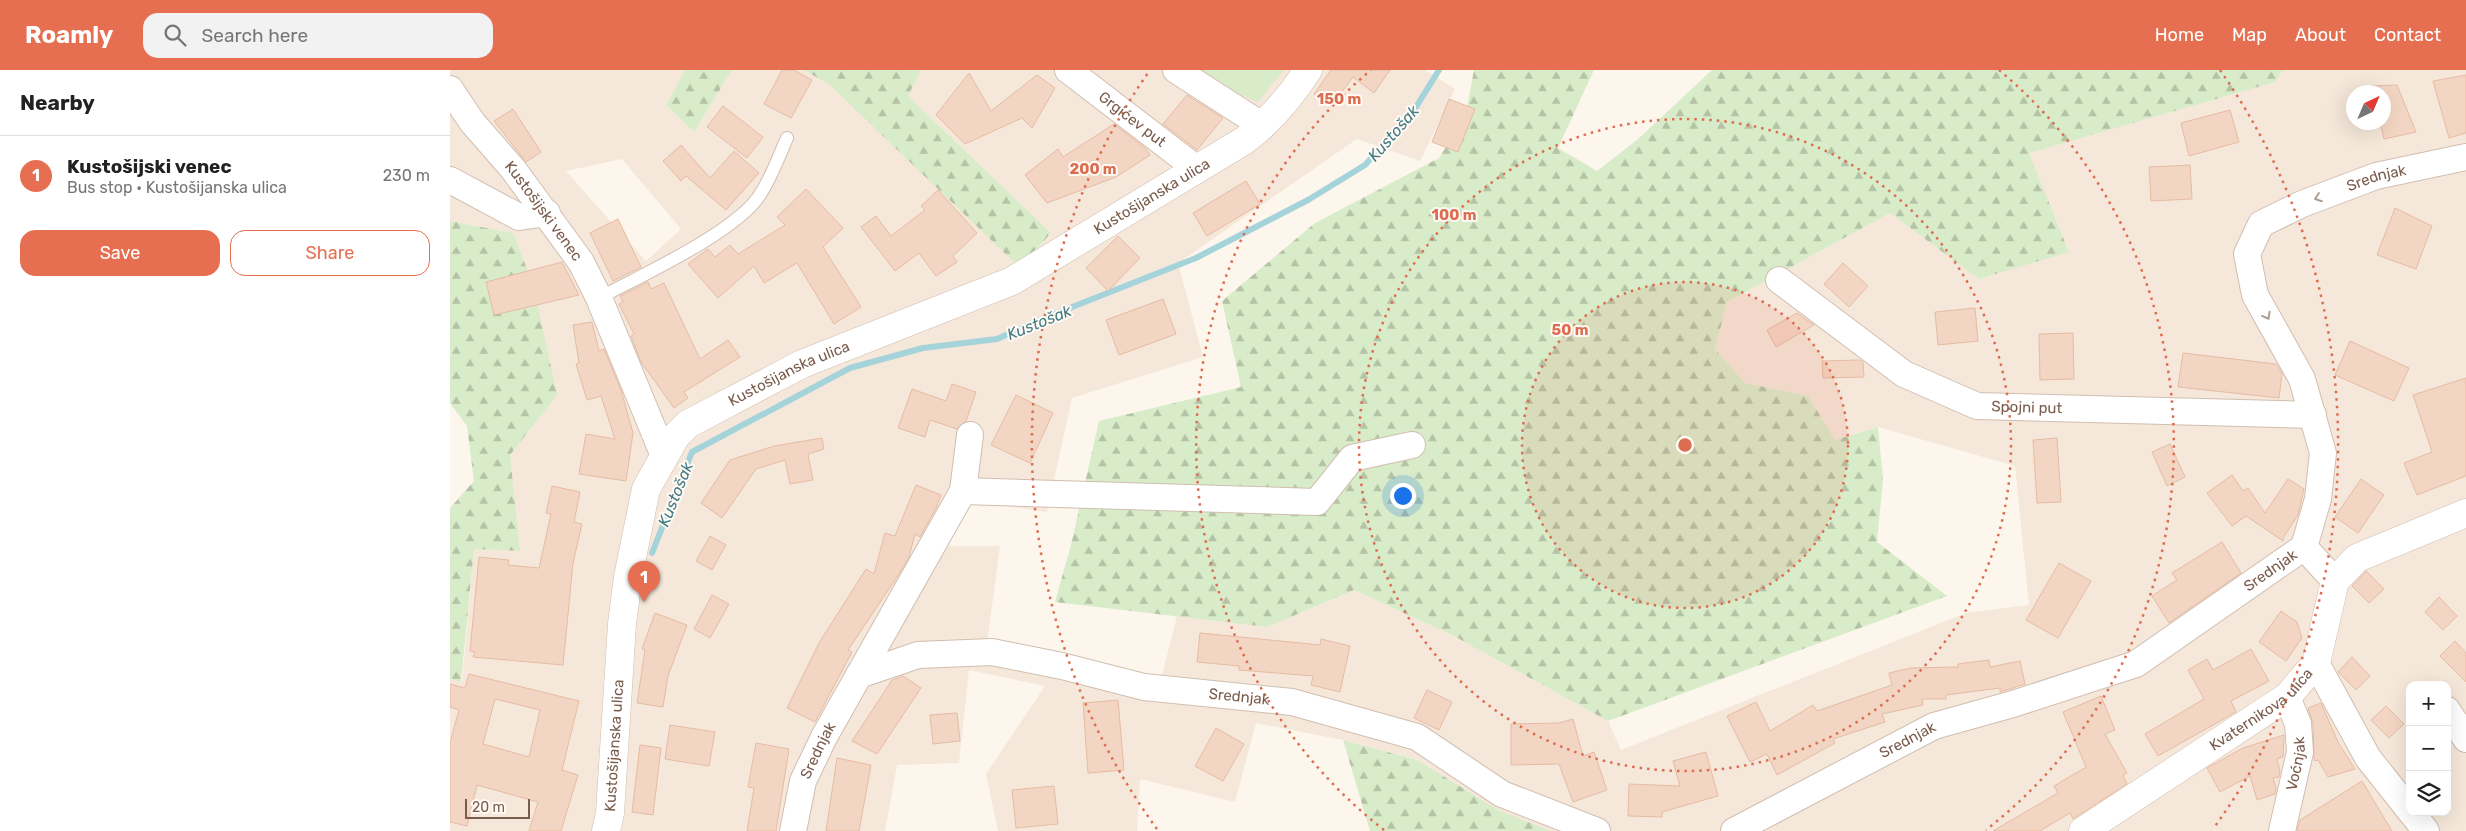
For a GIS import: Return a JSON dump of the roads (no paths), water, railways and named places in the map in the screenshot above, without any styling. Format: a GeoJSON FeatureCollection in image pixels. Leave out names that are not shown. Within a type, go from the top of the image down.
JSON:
{"type":"FeatureCollection","features":[{"type":"Feature","properties":{"kind":"street","name":"Grgićev put"},"geometry":{"type":"LineString","coordinates":[[1068,70],[1197,169]]}},
{"type":"Feature","properties":{"kind":"street"},"geometry":{"type":"LineString","coordinates":[[1176,70],[1263,126]]}},
{"type":"Feature","properties":{"kind":"street","name":"Kustošijanska ulica"},"geometry":{"type":"LineString","coordinates":[[606,831],[610,813],[622,624],[628,577],[646,489],[676,436],[688,424],[802,364],[1012,281],[1240,143],[1263,126],[1286,103],[1308,70]]}},
{"type":"Feature","properties":{"kind":"street","name":"Kustošijski venec"},"geometry":{"type":"LineString","coordinates":[[450,89],[472,122],[513,169],[547,213],[581,262],[599,298],[664,456]]}},
{"type":"Feature","properties":{"kind":"street","name":"Srednjak"},"geometry":{"type":"LineString","coordinates":[[1734,831],[1934,726],[2013,704],[2136,664],[2304,548],[2318,499],[2323,453],[2302,379],[2255,295],[2247,254],[2261,224],[2302,204],[2376,176],[2466,157]]}},
{"type":"Feature","properties":{"kind":"street"},"geometry":{"type":"LineString","coordinates":[[450,180],[519,217],[547,213]]}},
{"type":"Feature","properties":{"kind":"street","name":"Spojni put"},"geometry":{"type":"LineString","coordinates":[[1779,280],[1904,374],[1976,406],[2313,416]]}},
{"type":"Feature","properties":{"kind":"street","name":"Srednjak"},"geometry":{"type":"LineString","coordinates":[[793,831],[803,781],[859,675],[963,492],[970,435]]}},
{"type":"Feature","properties":{"kind":"street"},"geometry":{"type":"LineString","coordinates":[[963,492],[1317,502],[1352,458],[1412,444]]}},
{"type":"Feature","properties":{"kind":"street"},"geometry":{"type":"LineString","coordinates":[[2304,548],[2335,581],[2358,558],[2466,513]]}},
{"type":"Feature","properties":{"kind":"street","name":"Kvaternikova ulica"},"geometry":{"type":"LineString","coordinates":[[2083,831],[2287,697],[2316,663],[2335,581]]}},
{"type":"Feature","properties":{"kind":"street","name":"Srednjak"},"geometry":{"type":"LineString","coordinates":[[859,675],[918,655],[992,652],[1062,666],[1144,687],[1292,702],[1417,737],[1502,794],[1597,831]]}},
{"type":"Feature","properties":{"kind":"street"},"geometry":{"type":"LineString","coordinates":[[2316,663],[2368,758],[2406,807]]}},
{"type":"Feature","properties":{"kind":"street","name":"Voćnjak"},"geometry":{"type":"LineString","coordinates":[[2282,831],[2300,752],[2298,724],[2287,697]]}},
{"type":"Feature","properties":{"kind":"street"},"geometry":{"type":"LineString","coordinates":[[2451,716],[2466,739]]}},
{"type":"Feature","properties":{"kind":"street"},"geometry":{"type":"LineString","coordinates":[[2413,816],[2426,831]]}},
{"type":"Feature","properties":{"kind":"lane"},"geometry":{"type":"LineString","coordinates":[[599,298],[698,244],[745,213],[761,194],[787,138]]}},
{"type":"Feature","properties":{"kind":"waterway","name":"Kustošak"},"geometry":{"type":"LineString","coordinates":[[652,553],[692,452],[850,368],[923,348],[997,339],[1196,258],[1308,200],[1365,165],[1413,112],[1439,70]]}},
{"type":"Feature","properties":{"kind":"place","name":"Kustošijski venec"},"geometry":{"type":"Point","coordinates":[644,602]}}]}
